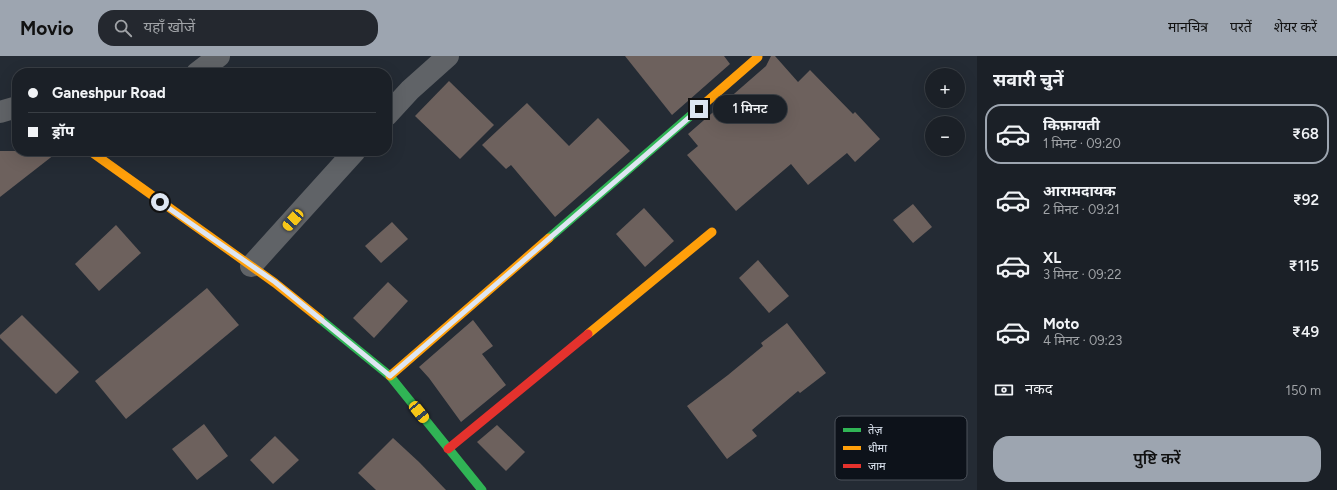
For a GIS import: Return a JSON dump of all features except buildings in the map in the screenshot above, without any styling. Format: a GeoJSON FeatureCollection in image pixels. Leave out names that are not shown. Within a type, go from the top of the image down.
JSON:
{"type":"FeatureCollection","features":[{"type":"Feature","properties":{"kind":"street"},"geometry":{"type":"LineString","coordinates":[[203,68],[218,56]]}},
{"type":"Feature","properties":{"kind":"street"},"geometry":{"type":"LineString","coordinates":[[392,110],[410,90],[448,56]]}},
{"type":"Feature","properties":{"kind":"street"},"geometry":{"type":"LineString","coordinates":[[390,376],[758,57]]}},
{"type":"Feature","properties":{"kind":"street"},"geometry":{"type":"LineString","coordinates":[[0,112],[12,108]]}},
{"type":"Feature","properties":{"kind":"street"},"geometry":{"type":"LineString","coordinates":[[97,156],[275,282],[390,376],[482,490]]}},
{"type":"Feature","properties":{"kind":"street"},"geometry":{"type":"LineString","coordinates":[[251,266],[350,156]]}},
{"type":"Feature","properties":{"kind":"street"},"geometry":{"type":"LineString","coordinates":[[448,449],[712,232]]}},
{"type":"Feature","properties":{"kind":"traffic: fast"},"geometry":{"type":"LineString","coordinates":[[549,238],[704,104]]}},
{"type":"Feature","properties":{"kind":"traffic: fast"},"geometry":{"type":"LineString","coordinates":[[320,319],[390,376],[482,490]]}},
{"type":"Feature","properties":{"kind":"traffic: slow"},"geometry":{"type":"LineString","coordinates":[[704,104],[758,57]]}},
{"type":"Feature","properties":{"kind":"traffic: slow"},"geometry":{"type":"LineString","coordinates":[[97,156],[275,283],[320,319]]}},
{"type":"Feature","properties":{"kind":"traffic: slow"},"geometry":{"type":"LineString","coordinates":[[588,334],[712,232]]}},
{"type":"Feature","properties":{"kind":"traffic: slow"},"geometry":{"type":"LineString","coordinates":[[390,376],[549,238]]}},
{"type":"Feature","properties":{"kind":"traffic: jam"},"geometry":{"type":"LineString","coordinates":[[448,449],[588,334]]}},
{"type":"Feature","properties":{"kind":"route"},"geometry":{"type":"LineString","coordinates":[[160,202],[275,282],[390,376],[699,109]]}}]}
